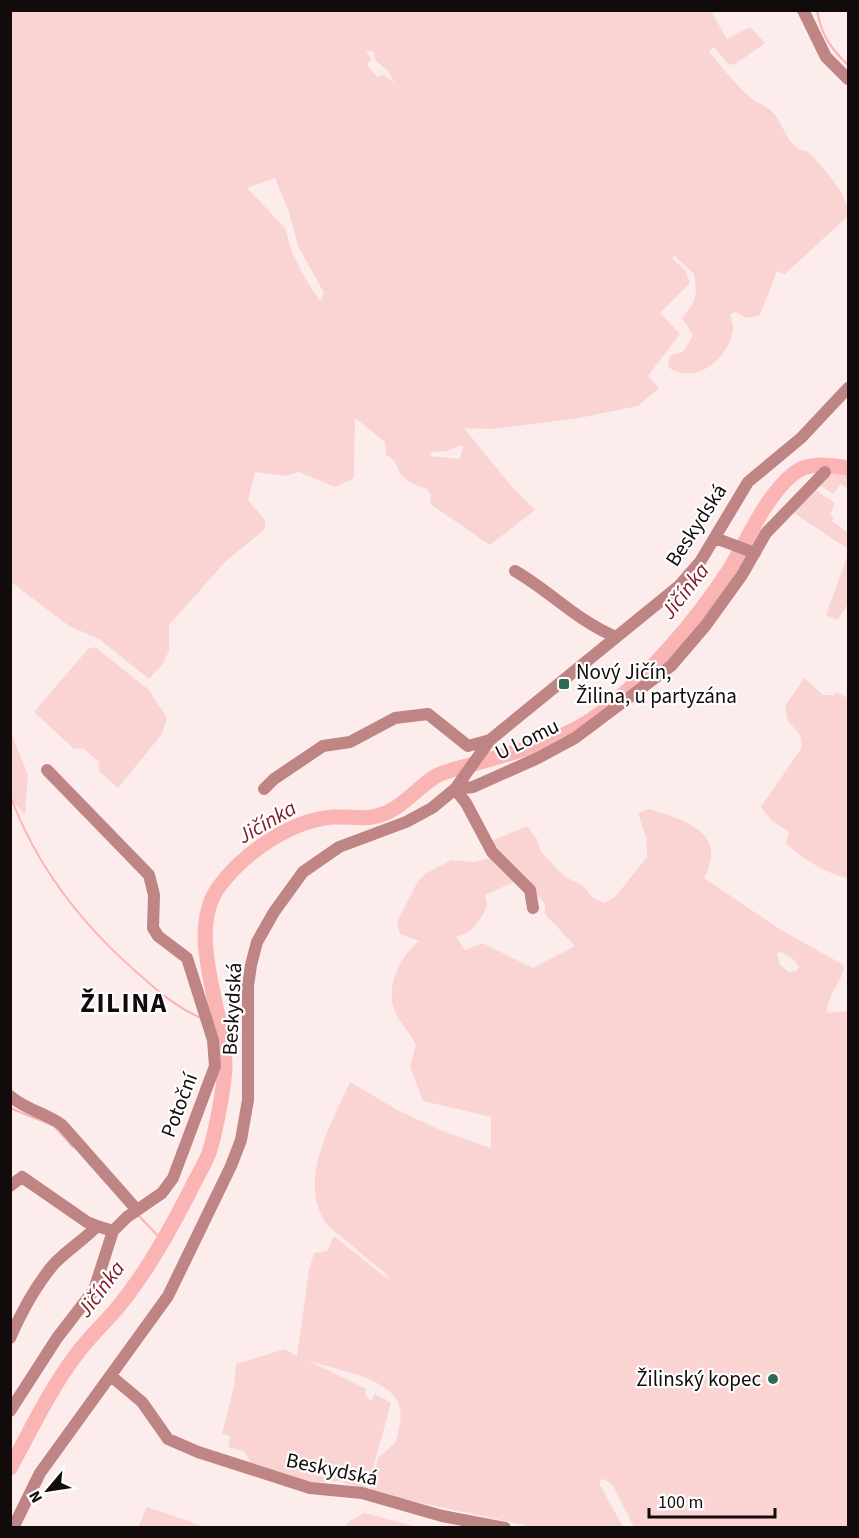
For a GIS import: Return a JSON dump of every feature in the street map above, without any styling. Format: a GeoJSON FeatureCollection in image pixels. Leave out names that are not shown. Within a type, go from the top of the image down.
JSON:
{"type":"FeatureCollection","features":[{"type":"Feature","properties":{"kind":"street"},"geometry":{"type":"LineString","coordinates":[[803,10],[826,57],[849,79]]}},
{"type":"Feature","properties":{"kind":"street","name":"Beskydská"},"geometry":{"type":"LineString","coordinates":[[13,1527],[40,1473],[168,1296],[241,1140],[248,1100],[248,986],[257,942],[299,876],[321,859],[348,843],[406,822],[432,808],[457,784],[488,743],[679,585],[700,562],[748,482],[801,438],[849,387]]}},
{"type":"Feature","properties":{"kind":"street","name":"U Lomu"},"geometry":{"type":"LineString","coordinates":[[457,784],[473,787],[538,758],[575,738],[671,666],[706,625],[766,533],[825,472]]}},
{"type":"Feature","properties":{"kind":"street"},"geometry":{"type":"LineString","coordinates":[[715,538],[755,553]]}},
{"type":"Feature","properties":{"kind":"street"},"geometry":{"type":"LineString","coordinates":[[515,571],[543,587],[582,621],[616,637]]}},
{"type":"Feature","properties":{"kind":"street"},"geometry":{"type":"LineString","coordinates":[[264,789],[274,778],[323,746],[350,742],[395,718],[428,714],[468,746],[488,743]]}},
{"type":"Feature","properties":{"kind":"street","name":"Potoční"},"geometry":{"type":"LineString","coordinates":[[47,771],[149,875],[154,895],[153,928],[158,936],[187,958],[213,1040],[215,1066],[173,1178],[162,1193],[137,1210],[113,1231]]}},
{"type":"Feature","properties":{"kind":"street"},"geometry":{"type":"LineString","coordinates":[[457,784],[492,852],[530,890],[533,908]]}},
{"type":"Feature","properties":{"kind":"street"},"geometry":{"type":"LineString","coordinates":[[10,1096],[21,1106],[51,1117],[62,1125],[137,1210]]}},
{"type":"Feature","properties":{"kind":"street"},"geometry":{"type":"LineString","coordinates":[[10,1186],[22,1177],[87,1222],[113,1231],[94,1290],[57,1338],[10,1411]]}},
{"type":"Feature","properties":{"kind":"street"},"geometry":{"type":"LineString","coordinates":[[10,1338],[42,1280],[56,1263],[97,1226]]}},
{"type":"Feature","properties":{"kind":"street","name":"Beskydská"},"geometry":{"type":"LineString","coordinates":[[111,1377],[142,1402],[168,1439],[198,1452],[310,1488],[362,1493],[442,1516],[505,1527]]}},
{"type":"Feature","properties":{"kind":"shaded area"},"geometry":{"type":"Polygon","coordinates":[[[10,11],[711,11],[727,39],[750,27],[765,43],[734,65],[727,63],[714,47],[709,51],[752,99],[773,113],[792,143],[801,150],[807,151],[827,172],[844,199],[848,216],[785,274],[777,271],[760,315],[746,318],[736,312],[730,314],[733,328],[726,349],[710,366],[700,371],[679,372],[668,367],[670,356],[684,351],[693,335],[682,318],[693,303],[696,293],[694,274],[675,256],[672,258],[685,270],[690,283],[660,313],[680,334],[648,376],[659,388],[638,406],[579,418],[493,429],[464,428],[512,487],[535,510],[490,545],[430,504],[431,495],[427,489],[413,484],[404,477],[394,461],[386,455],[385,442],[355,418],[354,478],[335,487],[299,472],[286,476],[255,472],[248,500],[265,520],[265,529],[226,561],[169,625],[169,651],[162,665],[149,679],[99,639],[69,626],[11,582],[10,11]],[[366,50],[371,59],[367,65],[377,77],[384,75],[394,83],[388,71],[375,60],[374,52],[366,50]],[[275,178],[247,188],[286,229],[294,257],[320,301],[324,293],[298,246],[289,212],[275,178]],[[463,446],[447,451],[432,452],[430,456],[460,459],[463,446]]]}},
{"type":"Feature","properties":{"kind":"shaded area"},"geometry":{"type":"Polygon","coordinates":[[[832,468],[848,475],[848,489],[841,484],[833,494],[818,484],[832,468]]]}},
{"type":"Feature","properties":{"kind":"shaded area"},"geometry":{"type":"Polygon","coordinates":[[[814,489],[835,503],[830,514],[834,518],[832,521],[848,532],[848,549],[791,511],[814,489]]]}},
{"type":"Feature","properties":{"kind":"shaded area"},"geometry":{"type":"Polygon","coordinates":[[[848,554],[848,604],[837,620],[826,615],[848,554]]]}},
{"type":"Feature","properties":{"kind":"shaded area"},"geometry":{"type":"Polygon","coordinates":[[[95,647],[149,690],[167,718],[162,734],[118,788],[99,771],[99,762],[83,748],[74,749],[34,712],[88,649],[95,647]]]}},
{"type":"Feature","properties":{"kind":"shaded area"},"geometry":{"type":"Polygon","coordinates":[[[804,678],[823,695],[834,695],[836,692],[848,698],[848,878],[823,869],[792,848],[786,843],[789,832],[772,821],[761,807],[802,747],[800,735],[788,721],[785,706],[804,678]]]}},
{"type":"Feature","properties":{"kind":"shaded area"},"geometry":{"type":"Polygon","coordinates":[[[10,730],[28,775],[25,814],[11,800],[10,730]]]}},
{"type":"Feature","properties":{"kind":"shaded area"},"geometry":{"type":"Polygon","coordinates":[[[649,809],[676,818],[699,830],[707,839],[711,849],[710,862],[704,878],[781,930],[842,964],[844,968],[829,1001],[827,1013],[848,1011],[848,1527],[634,1527],[612,1484],[603,1479],[600,1480],[600,1485],[623,1527],[533,1527],[375,1493],[370,1488],[378,1458],[396,1442],[399,1430],[400,1409],[396,1398],[387,1389],[361,1376],[307,1360],[366,1389],[365,1395],[371,1401],[375,1394],[391,1403],[367,1490],[340,1481],[316,1483],[271,1474],[250,1462],[245,1452],[228,1447],[231,1437],[222,1433],[234,1386],[236,1364],[285,1349],[297,1356],[309,1270],[314,1253],[327,1251],[334,1236],[390,1281],[386,1274],[328,1226],[319,1209],[315,1191],[316,1172],[326,1134],[350,1082],[399,1111],[445,1132],[491,1148],[491,1117],[423,1101],[410,1067],[416,1045],[396,1014],[392,991],[396,972],[406,955],[419,941],[400,934],[397,922],[417,883],[425,874],[451,860],[473,862],[490,858],[514,882],[485,895],[487,906],[482,917],[467,933],[456,937],[465,950],[483,943],[533,968],[575,946],[545,914],[545,904],[491,844],[494,840],[527,826],[537,839],[541,852],[565,877],[582,885],[593,898],[605,903],[615,897],[647,857],[646,837],[638,813],[649,809]],[[780,952],[777,953],[780,965],[789,972],[796,971],[799,967],[792,958],[780,952]]]}},
{"type":"Feature","properties":{"kind":"shaded area"},"geometry":{"type":"Polygon","coordinates":[[[147,1507],[206,1527],[138,1527],[147,1507]]]}},
{"type":"Feature","properties":{"kind":"shaded area"},"geometry":{"type":"Polygon","coordinates":[[[364,1513],[418,1527],[346,1527],[347,1523],[364,1513]]]}},
{"type":"Feature","properties":{"kind":"waterway"},"geometry":{"type":"LineString","coordinates":[[817,10],[827,40],[848,65]]}},
{"type":"Feature","properties":{"kind":"waterway","name":"Jičínka"},"geometry":{"type":"LineString","coordinates":[[10,1468],[67,1368],[86,1342],[119,1306],[149,1264],[175,1220],[208,1155],[220,1107],[225,1064],[209,973],[205,927],[209,907],[218,888],[228,875],[254,851],[284,832],[317,820],[333,817],[364,818],[383,814],[397,807],[436,776],[540,744],[570,732],[598,715],[652,667],[686,629],[729,570],[773,495],[793,474],[806,467],[820,465],[848,468]]}},
{"type":"Feature","properties":{"kind":"waterway"},"geometry":{"type":"LineString","coordinates":[[10,795],[33,846],[81,916],[120,957],[155,988],[177,1005],[201,1018]]}},
{"type":"Feature","properties":{"kind":"waterway"},"geometry":{"type":"LineString","coordinates":[[212,1022],[222,1026]]}},
{"type":"Feature","properties":{"kind":"waterway"},"geometry":{"type":"LineString","coordinates":[[10,1108],[54,1126],[73,1147]]}},
{"type":"Feature","properties":{"kind":"waterway"},"geometry":{"type":"LineString","coordinates":[[137,1214],[164,1242]]}},
{"type":"Feature","properties":{"kind":"place","name":"Nový Jičín, Žilina, u partyzána"},"geometry":{"type":"Point","coordinates":[564,684]}},
{"type":"Feature","properties":{"kind":"place","name":"Žilinský kopec"},"geometry":{"type":"Point","coordinates":[773,1379]}},
{"type":"Feature","properties":{"kind":"district","name":"ŽILINA"},"geometry":{"type":"Point","coordinates":[124,1003]}}]}
